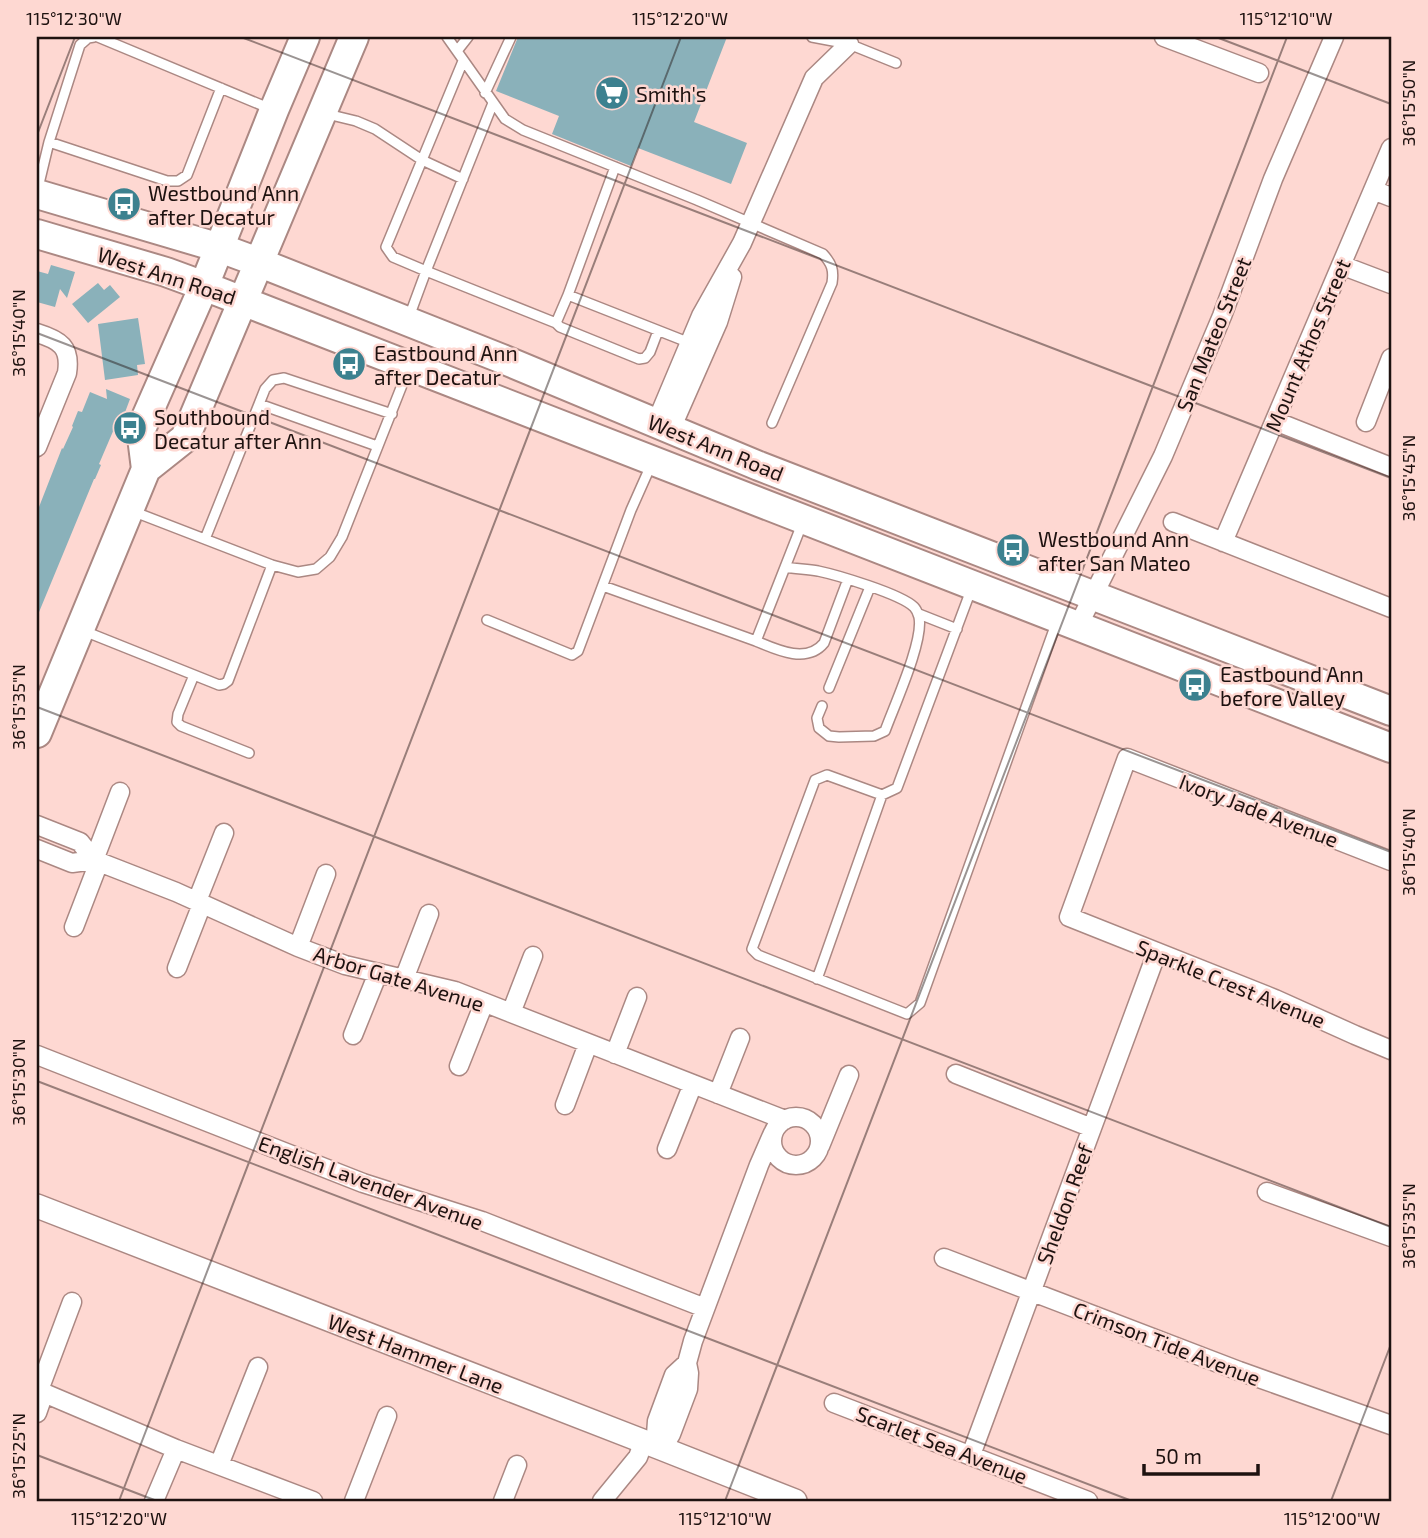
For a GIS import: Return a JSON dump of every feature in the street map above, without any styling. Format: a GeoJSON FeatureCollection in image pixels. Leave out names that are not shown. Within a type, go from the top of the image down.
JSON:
{"type":"FeatureCollection","features":[{"type":"Feature","properties":{"kind":"main road"},"geometry":{"type":"LineString","coordinates":[[146,469],[141,429],[204,286],[305,37]]}},
{"type":"Feature","properties":{"kind":"main road"},"geometry":{"type":"LineString","coordinates":[[37,733],[146,469],[185,439],[354,37]]}},
{"type":"Feature","properties":{"kind":"main road","name":"West Ann Road"},"geometry":{"type":"LineString","coordinates":[[37,194],[258,262],[759,466],[1391,711]]}},
{"type":"Feature","properties":{"kind":"main road","name":"West Ann Road"},"geometry":{"type":"LineString","coordinates":[[37,234],[166,272],[243,300],[1391,748]]}},
{"type":"Feature","properties":{"kind":"main road"},"geometry":{"type":"LineString","coordinates":[[541,417],[624,433],[663,426]]}},
{"type":"Feature","properties":{"kind":"main road"},"geometry":{"type":"LineString","coordinates":[[653,460],[681,450],[759,466]]}},
{"type":"Feature","properties":{"kind":"street"},"geometry":{"type":"LineString","coordinates":[[1164,37],[1199,43],[1259,73]]}},
{"type":"Feature","properties":{"kind":"street","name":"San Mateo Street"},"geometry":{"type":"LineString","coordinates":[[1068,622],[1093,596],[1163,456],[1222,316],[1273,179],[1334,37]]}},
{"type":"Feature","properties":{"kind":"street"},"geometry":{"type":"LineString","coordinates":[[663,426],[701,316],[742,243],[814,78],[849,44]]}},
{"type":"Feature","properties":{"kind":"street","name":"Mount Athos Street"},"geometry":{"type":"LineString","coordinates":[[1223,542],[1391,148]]}},
{"type":"Feature","properties":{"kind":"street"},"geometry":{"type":"LineString","coordinates":[[1373,190],[1391,197]]}},
{"type":"Feature","properties":{"kind":"street"},"geometry":{"type":"LineString","coordinates":[[663,426],[718,322],[742,243]]}},
{"type":"Feature","properties":{"kind":"street"},"geometry":{"type":"LineString","coordinates":[[1341,265],[1391,284]]}},
{"type":"Feature","properties":{"kind":"street"},"geometry":{"type":"LineString","coordinates":[[37,333],[55,340],[66,351],[68,365],[67,373],[43,418],[37,447]]}},
{"type":"Feature","properties":{"kind":"street"},"geometry":{"type":"LineString","coordinates":[[1366,422],[1389,369]]}},
{"type":"Feature","properties":{"kind":"street"},"geometry":{"type":"LineString","coordinates":[[1275,421],[1391,467]]}},
{"type":"Feature","properties":{"kind":"street"},"geometry":{"type":"LineString","coordinates":[[1173,522],[1391,608]]}},
{"type":"Feature","properties":{"kind":"street","name":"Ivory Jade Avenue"},"geometry":{"type":"LineString","coordinates":[[1069,918],[1127,758],[1391,862]]}},
{"type":"Feature","properties":{"kind":"street"},"geometry":{"type":"LineString","coordinates":[[74,928],[120,792]]}},
{"type":"Feature","properties":{"kind":"street","name":"Arbor Gate Avenue"},"geometry":{"type":"LineString","coordinates":[[37,825],[80,842],[96,861]]}},
{"type":"Feature","properties":{"kind":"street"},"geometry":{"type":"LineString","coordinates":[[177,968],[224,833]]}},
{"type":"Feature","properties":{"kind":"street","name":"Arbor Gate Avenue"},"geometry":{"type":"LineString","coordinates":[[37,849],[72,863],[96,861],[200,902],[298,947],[345,965],[455,992],[718,1094],[779,1126]]}},
{"type":"Feature","properties":{"kind":"street"},"geometry":{"type":"LineString","coordinates":[[298,947],[326,874]]}},
{"type":"Feature","properties":{"kind":"street"},"geometry":{"type":"LineString","coordinates":[[404,979],[429,914]]}},
{"type":"Feature","properties":{"kind":"street","name":"Sparkle Crest Avenue"},"geometry":{"type":"LineString","coordinates":[[1069,918],[1275,999],[1391,1050]]}},
{"type":"Feature","properties":{"kind":"street","name":"Sheldon Reef"},"geometry":{"type":"LineString","coordinates":[[971,1455],[1157,952]]}},
{"type":"Feature","properties":{"kind":"street"},"geometry":{"type":"LineString","coordinates":[[510,1013],[533,956]]}},
{"type":"Feature","properties":{"kind":"street"},"geometry":{"type":"LineString","coordinates":[[354,1035],[377,973]]}},
{"type":"Feature","properties":{"kind":"street"},"geometry":{"type":"LineString","coordinates":[[615,1054],[637,997]]}},
{"type":"Feature","properties":{"kind":"street"},"geometry":{"type":"LineString","coordinates":[[460,1066],[484,1003]]}},
{"type":"Feature","properties":{"kind":"street"},"geometry":{"type":"LineString","coordinates":[[718,1094],[740,1038]]}},
{"type":"Feature","properties":{"kind":"street"},"geometry":{"type":"LineString","coordinates":[[565,1105],[588,1044]]}},
{"type":"Feature","properties":{"kind":"street","name":"English Lavender Avenue"},"geometry":{"type":"LineString","coordinates":[[37,1055],[354,1179],[482,1221],[705,1308]]}},
{"type":"Feature","properties":{"kind":"street"},"geometry":{"type":"LineString","coordinates":[[956,1074],[1092,1128]]}},
{"type":"Feature","properties":{"kind":"street"},"geometry":{"type":"LineString","coordinates":[[779,1126],[773,1149],[778,1156],[792,1165],[808,1162],[819,1149],[849,1075]]}},
{"type":"Feature","properties":{"kind":"street"},"geometry":{"type":"LineString","coordinates":[[667,1149],[693,1084]]}},
{"type":"Feature","properties":{"kind":"street"},"geometry":{"type":"LineString","coordinates":[[602,1501],[656,1435],[657,1421],[674,1375],[687,1363],[759,1165],[779,1126],[792,1117],[808,1120],[819,1133],[819,1149]]}},
{"type":"Feature","properties":{"kind":"street"},"geometry":{"type":"LineString","coordinates":[[1267,1192],[1391,1237]]}},
{"type":"Feature","properties":{"kind":"street","name":"West Hammer Lane"},"geometry":{"type":"LineString","coordinates":[[37,1206],[795,1501]]}},
{"type":"Feature","properties":{"kind":"street","name":"Crimson Tide Avenue"},"geometry":{"type":"LineString","coordinates":[[944,1258],[1239,1371],[1391,1425]]}},
{"type":"Feature","properties":{"kind":"street"},"geometry":{"type":"LineString","coordinates":[[37,1413],[40,1391],[72,1302]]}},
{"type":"Feature","properties":{"kind":"street"},"geometry":{"type":"LineString","coordinates":[[219,1465],[258,1367]]}},
{"type":"Feature","properties":{"kind":"street"},"geometry":{"type":"LineString","coordinates":[[40,1391],[176,1449],[308,1500]]}},
{"type":"Feature","properties":{"kind":"street","name":"Scarlet Sea Avenue"},"geometry":{"type":"LineString","coordinates":[[834,1402],[1088,1501]]}},
{"type":"Feature","properties":{"kind":"street"},"geometry":{"type":"LineString","coordinates":[[354,1501],[387,1416]]}},
{"type":"Feature","properties":{"kind":"street"},"geometry":{"type":"LineString","coordinates":[[154,1501],[176,1449]]}},
{"type":"Feature","properties":{"kind":"street"},"geometry":{"type":"LineString","coordinates":[[503,1501],[517,1465]]}},
{"type":"Feature","properties":{"kind":"lane"},"geometry":{"type":"LineString","coordinates":[[37,194],[49,142],[80,45],[88,38],[96,37],[274,110]]}},
{"type":"Feature","properties":{"kind":"lane"},"geometry":{"type":"LineString","coordinates":[[447,37],[505,119],[523,130],[751,223],[823,254],[830,262],[834,270],[832,283],[772,424]]}},
{"type":"Feature","properties":{"kind":"lane"},"geometry":{"type":"LineString","coordinates":[[457,51],[468,37]]}},
{"type":"Feature","properties":{"kind":"lane"},"geometry":{"type":"LineString","coordinates":[[485,93],[511,37]]}},
{"type":"Feature","properties":{"kind":"lane"},"geometry":{"type":"LineString","coordinates":[[812,37],[849,44],[896,63]]}},
{"type":"Feature","properties":{"kind":"lane"},"geometry":{"type":"LineString","coordinates":[[463,61],[386,247],[393,257],[639,359],[645,358],[650,352],[658,331]]}},
{"type":"Feature","properties":{"kind":"lane"},"geometry":{"type":"LineString","coordinates":[[49,142],[167,181],[178,181],[187,175],[221,88]]}},
{"type":"Feature","properties":{"kind":"lane"},"geometry":{"type":"LineString","coordinates":[[407,321],[493,103]]}},
{"type":"Feature","properties":{"kind":"lane"},"geometry":{"type":"LineString","coordinates":[[322,113],[356,121],[374,129],[422,160],[463,179]]}},
{"type":"Feature","properties":{"kind":"lane"},"geometry":{"type":"LineString","coordinates":[[556,323],[615,167]]}},
{"type":"Feature","properties":{"kind":"lane"},"geometry":{"type":"LineString","coordinates":[[568,295],[690,343]]}},
{"type":"Feature","properties":{"kind":"lane"},"geometry":{"type":"LineString","coordinates":[[129,509],[272,565],[298,572],[316,569],[330,556],[342,537],[410,365]]}},
{"type":"Feature","properties":{"kind":"lane"},"geometry":{"type":"LineString","coordinates":[[205,539],[265,388],[273,380],[284,377],[392,414]]}},
{"type":"Feature","properties":{"kind":"lane"},"geometry":{"type":"LineString","coordinates":[[259,404],[377,446]]}},
{"type":"Feature","properties":{"kind":"lane"},"geometry":{"type":"LineString","coordinates":[[487,620],[572,655],[578,651],[631,510],[653,460]]}},
{"type":"Feature","properties":{"kind":"lane"},"geometry":{"type":"LineString","coordinates":[[756,640],[804,519]]}},
{"type":"Feature","properties":{"kind":"lane"},"geometry":{"type":"LineString","coordinates":[[79,629],[219,685],[224,684],[228,681],[272,565]]}},
{"type":"Feature","properties":{"kind":"lane"},"geometry":{"type":"LineString","coordinates":[[785,567],[820,571],[848,579],[913,606],[919,614],[957,629]]}},
{"type":"Feature","properties":{"kind":"lane"},"geometry":{"type":"LineString","coordinates":[[603,586],[783,652],[806,654],[818,650],[824,643],[848,579]]}},
{"type":"Feature","properties":{"kind":"lane"},"geometry":{"type":"LineString","coordinates":[[973,585],[897,788],[882,795],[827,775],[815,780],[752,949],[758,955],[907,1014],[920,1003],[1068,622]]}},
{"type":"Feature","properties":{"kind":"lane"},"geometry":{"type":"LineString","coordinates":[[829,688],[870,587]]}},
{"type":"Feature","properties":{"kind":"lane"},"geometry":{"type":"LineString","coordinates":[[822,706],[817,718],[819,728],[829,736],[874,736],[885,731],[912,660],[920,628],[919,614]]}},
{"type":"Feature","properties":{"kind":"lane"},"geometry":{"type":"LineString","coordinates":[[194,675],[177,722],[249,753]]}},
{"type":"Feature","properties":{"kind":"lane"},"geometry":{"type":"LineString","coordinates":[[817,979],[882,795]]}},
{"type":"Feature","properties":{"kind":"building"},"geometry":{"type":"Polygon","coordinates":[[[518,37],[727,37],[694,122],[747,143],[731,184],[638,148],[631,166],[552,134],[559,116],[496,91],[518,37]]]}},
{"type":"Feature","properties":{"kind":"building"},"geometry":{"type":"Polygon","coordinates":[[[51,265],[75,272],[67,298],[60,289],[55,307],[37,302],[37,271],[48,274],[51,265]]]}},
{"type":"Feature","properties":{"kind":"building"},"geometry":{"type":"Polygon","coordinates":[[[98,283],[104,290],[110,285],[120,297],[88,323],[72,304],[98,283]]]}},
{"type":"Feature","properties":{"kind":"building"},"geometry":{"type":"Polygon","coordinates":[[[138,318],[145,364],[137,365],[138,375],[105,380],[98,324],[138,318]]]}},
{"type":"Feature","properties":{"kind":"building"},"geometry":{"type":"Polygon","coordinates":[[[106,389],[130,399],[121,423],[117,422],[99,464],[101,465],[37,617],[37,506],[39,507],[78,411],[82,412],[90,392],[107,399],[106,389]]]}},
{"type":"Feature","properties":{"kind":"place","name":"Smith's"},"geometry":{"type":"Point","coordinates":[612,93]}},
{"type":"Feature","properties":{"kind":"place","name":"Westbound Ann after Decatur"},"geometry":{"type":"Point","coordinates":[124,204]}},
{"type":"Feature","properties":{"kind":"place","name":"Eastbound Ann after Decatur"},"geometry":{"type":"Point","coordinates":[349,364]}},
{"type":"Feature","properties":{"kind":"place","name":"Southbound Decatur after Ann"},"geometry":{"type":"Point","coordinates":[130,428]}},
{"type":"Feature","properties":{"kind":"place","name":"Westbound Ann after San Mateo"},"geometry":{"type":"Point","coordinates":[1013,550]}},
{"type":"Feature","properties":{"kind":"place","name":"Eastbound Ann before Valley"},"geometry":{"type":"Point","coordinates":[1195,685]}}]}
